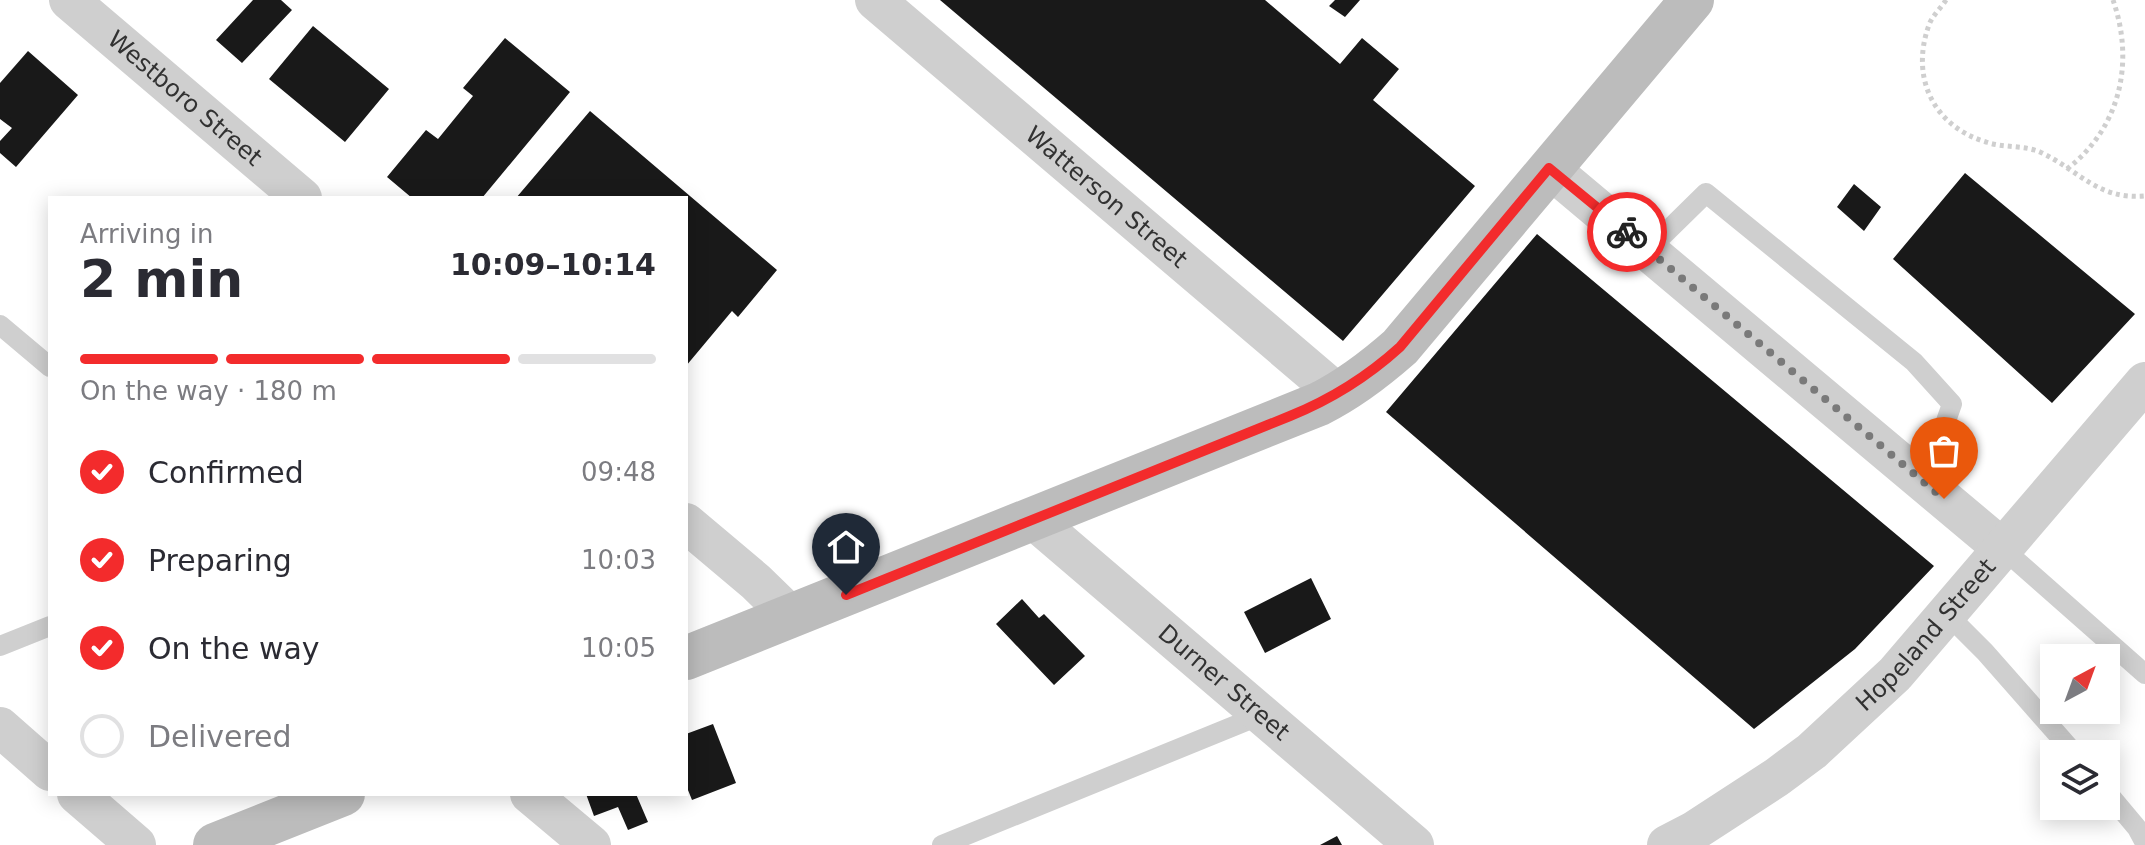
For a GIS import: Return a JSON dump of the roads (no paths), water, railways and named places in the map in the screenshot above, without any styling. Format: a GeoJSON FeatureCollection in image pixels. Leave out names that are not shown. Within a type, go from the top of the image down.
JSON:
{"type":"FeatureCollection","features":[{"type":"Feature","properties":{"kind":"street","name":"Westboro Street"},"geometry":{"type":"LineString","coordinates":[[69,0],[300,196]]}},
{"type":"Feature","properties":{"kind":"street","name":"Watterson Street"},"geometry":{"type":"LineString","coordinates":[[875,0],[1338,394]]}},
{"type":"Feature","properties":{"kind":"street"},"geometry":{"type":"LineString","coordinates":[[688,657],[1034,520],[1338,394],[1400,347],[1692,0]]}},
{"type":"Feature","properties":{"kind":"street"},"geometry":{"type":"LineString","coordinates":[[1549,168],[2002,548]]}},
{"type":"Feature","properties":{"kind":"street","name":"Hopeland Street"},"geometry":{"type":"LineString","coordinates":[[1667,845],[1765,785],[1812,751],[1895,674],[2145,382]]}},
{"type":"Feature","properties":{"kind":"street","name":"Durner Street"},"geometry":{"type":"LineString","coordinates":[[1034,520],[1414,845]]}},
{"type":"Feature","properties":{"kind":"street"},"geometry":{"type":"LineString","coordinates":[[688,525],[792,617]]}},
{"type":"Feature","properties":{"kind":"street"},"geometry":{"type":"LineString","coordinates":[[0,727],[48,769]]}},
{"type":"Feature","properties":{"kind":"street"},"geometry":{"type":"LineString","coordinates":[[79,796],[136,845]]}},
{"type":"Feature","properties":{"kind":"street"},"geometry":{"type":"LineString","coordinates":[[215,845],[338,796]]}},
{"type":"Feature","properties":{"kind":"street"},"geometry":{"type":"LineString","coordinates":[[532,796],[591,845]]}},
{"type":"Feature","properties":{"kind":"lane"},"geometry":{"type":"LineString","coordinates":[[1648,250],[1706,193],[1914,362],[1952,404],[1924,483]]}},
{"type":"Feature","properties":{"kind":"lane"},"geometry":{"type":"LineString","coordinates":[[0,325],[48,365]]}},
{"type":"Feature","properties":{"kind":"lane"},"geometry":{"type":"LineString","coordinates":[[2002,548],[2145,674]]}},
{"type":"Feature","properties":{"kind":"lane"},"geometry":{"type":"LineString","coordinates":[[1947,614],[2063,740]]}},
{"type":"Feature","properties":{"kind":"lane"},"geometry":{"type":"LineString","coordinates":[[0,646],[48,627]]}},
{"type":"Feature","properties":{"kind":"lane"},"geometry":{"type":"LineString","coordinates":[[942,845],[1261,715]]}},
{"type":"Feature","properties":{"kind":"lane"},"geometry":{"type":"LineString","coordinates":[[2120,808],[2145,843]]}}]}
